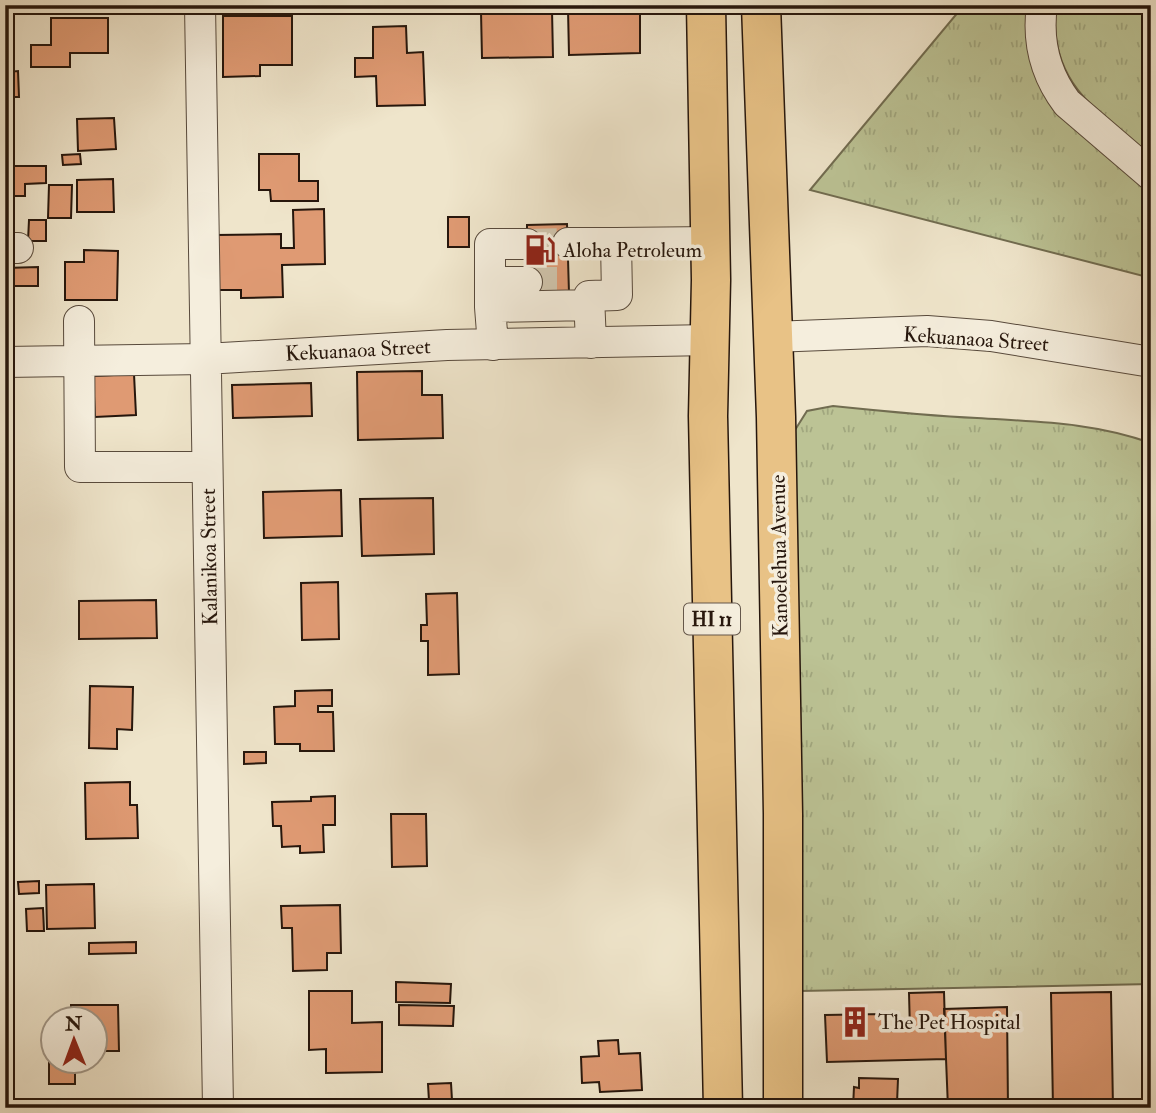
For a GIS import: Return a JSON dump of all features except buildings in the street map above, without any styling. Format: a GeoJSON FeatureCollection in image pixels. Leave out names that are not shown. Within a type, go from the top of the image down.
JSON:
{"type":"FeatureCollection","features":[{"type":"Feature","properties":{"kind":"highway","name":"HI 11"},"geometry":{"type":"LineString","coordinates":[[706,5],[710,242],[708,416],[723,1108]]}},
{"type":"Feature","properties":{"kind":"highway","name":"Kanoelehua Avenue"},"geometry":{"type":"LineString","coordinates":[[761,5],[776,430],[783,814],[783,1108]]}},
{"type":"Feature","properties":{"kind":"highway"},"geometry":{"type":"LineString","coordinates":[[710,340],[772,337]]}},
{"type":"Feature","properties":{"kind":"street","name":"Kalanikoa Street"},"geometry":{"type":"LineString","coordinates":[[200,5],[218,1108]]}},
{"type":"Feature","properties":{"kind":"street"},"geometry":{"type":"LineString","coordinates":[[1042,5],[1040,31],[1043,54],[1056,89],[1067,103],[1151,175]]}},
{"type":"Feature","properties":{"kind":"street"},"geometry":{"type":"LineString","coordinates":[[568,262],[616,262],[710,242]]}},
{"type":"Feature","properties":{"kind":"street"},"geometry":{"type":"LineString","coordinates":[[591,342],[589,296],[617,295],[616,262]]}},
{"type":"Feature","properties":{"kind":"street"},"geometry":{"type":"LineString","coordinates":[[490,284],[527,263]]}},
{"type":"Feature","properties":{"kind":"street"},"geometry":{"type":"LineString","coordinates":[[490,284],[589,305]]}},
{"type":"Feature","properties":{"kind":"street"},"geometry":{"type":"LineString","coordinates":[[490,284],[493,345]]}},
{"type":"Feature","properties":{"kind":"street"},"geometry":{"type":"LineString","coordinates":[[79,321],[80,467],[207,467]]}},
{"type":"Feature","properties":{"kind":"street","name":"Kekuanaoa Street"},"geometry":{"type":"LineString","coordinates":[[772,337],[927,331],[1004,337],[1144,360]]}},
{"type":"Feature","properties":{"kind":"street","name":"Kekuanaoa Street"},"geometry":{"type":"LineString","coordinates":[[5,362],[205,359],[447,345],[710,340]]}},
{"type":"Feature","properties":{"kind":"green space"},"geometry":{"type":"Polygon","coordinates":[[[964,5],[1029,5],[1069,122],[1151,192],[1151,278],[810,190],[964,5]]]}},
{"type":"Feature","properties":{"kind":"green space"},"geometry":{"type":"Polygon","coordinates":[[[1056,5],[1151,5],[1151,157],[1096,110],[1068,76],[1055,32],[1056,5]]]}},
{"type":"Feature","properties":{"kind":"green space"},"geometry":{"type":"Polygon","coordinates":[[[833,406],[1065,424],[1108,431],[1151,443],[1151,984],[801,991],[795,430],[807,411],[833,406]]]}},
{"type":"Feature","properties":{"kind":"tunnel"},"geometry":{"type":"LineString","coordinates":[[527,244],[568,243]]}},
{"type":"Feature","properties":{"kind":"tunnel"},"geometry":{"type":"LineString","coordinates":[[527,282],[569,282]]}},
{"type":"Feature","properties":{"kind":"place","name":"Aloha Petroleum"},"geometry":{"type":"Point","coordinates":[540,250]}},
{"type":"Feature","properties":{"kind":"place","name":"The Pet Hospital"},"geometry":{"type":"Point","coordinates":[855,1022]}}]}
